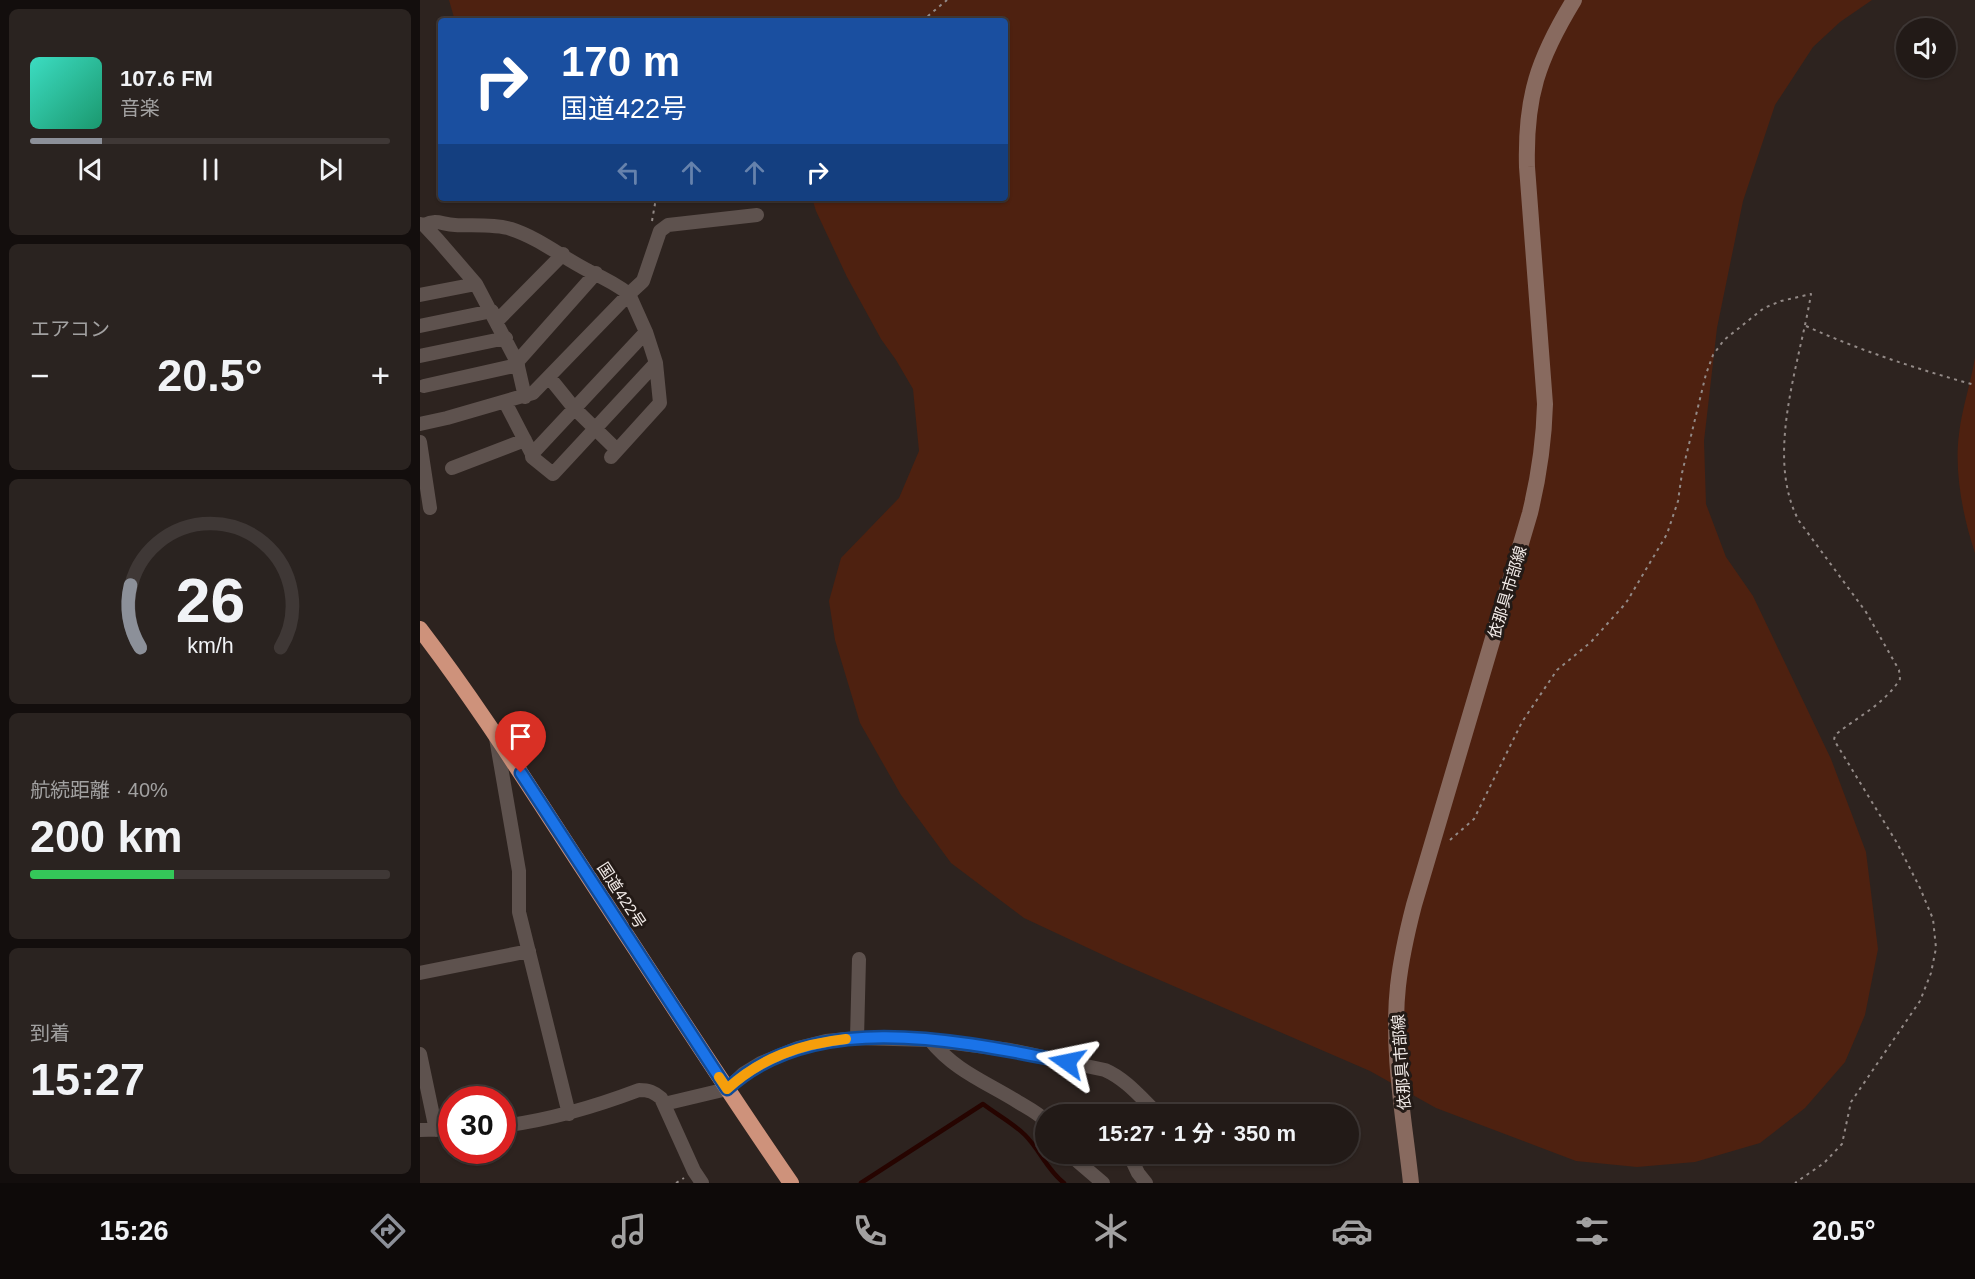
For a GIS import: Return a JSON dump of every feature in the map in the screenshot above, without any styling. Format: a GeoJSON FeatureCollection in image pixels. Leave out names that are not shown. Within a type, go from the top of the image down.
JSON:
{"type":"FeatureCollection","features":[{"type":"Feature","properties":{"kind":"highway","name":"国道422号"},"geometry":{"type":"LineString","coordinates":[[420,629],[449,666],[495,734],[791,1183]]}},
{"type":"Feature","properties":{"kind":"main road","name":"依那具市部線"},"geometry":{"type":"LineString","coordinates":[[1411,1183],[1398,1061],[1396,1024],[1398,987],[1404,944],[1427,859],[1540,473],[1545,404],[1526,135],[1530,101],[1539,66],[1554,32],[1574,0]]}},
{"type":"Feature","properties":{"kind":"street"},"geometry":{"type":"LineString","coordinates":[[420,423],[447,418],[533,393],[643,281],[660,231],[668,225],[757,215]]}},
{"type":"Feature","properties":{"kind":"street"},"geometry":{"type":"LineString","coordinates":[[525,397],[518,364],[476,284],[422,225],[434,220],[452,225],[510,228],[562,254],[616,284],[629,294],[646,332],[656,363],[660,403],[614,453],[596,429],[574,408],[549,377]]}},
{"type":"Feature","properties":{"kind":"street"},"geometry":{"type":"LineString","coordinates":[[420,326],[494,316],[562,254]]}},
{"type":"Feature","properties":{"kind":"street"},"geometry":{"type":"LineString","coordinates":[[424,386],[518,364],[596,273]]}},
{"type":"Feature","properties":{"kind":"street"},"geometry":{"type":"LineString","coordinates":[[420,295],[476,284]]}},
{"type":"Feature","properties":{"kind":"street"},"geometry":{"type":"LineString","coordinates":[[532,454],[646,332]]}},
{"type":"Feature","properties":{"kind":"street"},"geometry":{"type":"LineString","coordinates":[[420,356],[506,338]]}},
{"type":"Feature","properties":{"kind":"street"},"geometry":{"type":"LineString","coordinates":[[505,402],[532,457],[553,474],[656,363]]}},
{"type":"Feature","properties":{"kind":"street"},"geometry":{"type":"LineString","coordinates":[[452,468],[525,440]]}},
{"type":"Feature","properties":{"kind":"street"},"geometry":{"type":"LineString","coordinates":[[420,442],[430,508]]}},
{"type":"Feature","properties":{"kind":"street"},"geometry":{"type":"LineString","coordinates":[[495,734],[519,871],[519,912],[569,1114]]}},
{"type":"Feature","properties":{"kind":"street"},"geometry":{"type":"LineString","coordinates":[[420,973],[529,951]]}},
{"type":"Feature","properties":{"kind":"street"},"geometry":{"type":"LineString","coordinates":[[857,1038],[859,959]]}},
{"type":"Feature","properties":{"kind":"street"},"geometry":{"type":"LineString","coordinates":[[664,1104],[727,1089],[743,1074],[780,1054],[826,1041],[857,1038],[930,1040],[1010,1050],[1105,1070],[1124,1082],[1147,1104]]}},
{"type":"Feature","properties":{"kind":"street"},"geometry":{"type":"LineString","coordinates":[[930,1040],[951,1063],[991,1085],[1035,1114]]}},
{"type":"Feature","properties":{"kind":"street"},"geometry":{"type":"LineString","coordinates":[[420,1054],[436,1130],[420,1130]]}},
{"type":"Feature","properties":{"kind":"street"},"geometry":{"type":"LineString","coordinates":[[516,1124],[569,1114],[639,1090],[647,1090],[655,1093],[664,1104],[691,1165],[702,1183]]}},
{"type":"Feature","properties":{"kind":"street"},"geometry":{"type":"LineString","coordinates":[[1081,1164],[1103,1183]]}},
{"type":"Feature","properties":{"kind":"street"},"geometry":{"type":"LineString","coordinates":[[1134,1164],[1146,1183]]}},
{"type":"Feature","properties":{"kind":"path"},"geometry":{"type":"LineString","coordinates":[[925,18],[946,0]]}},
{"type":"Feature","properties":{"kind":"path"},"geometry":{"type":"LineString","coordinates":[[1427,859],[1474,819],[1522,722],[1557,670],[1591,642],[1626,603],[1667,534],[1678,501],[1682,473],[1706,374],[1713,355],[1724,340],[1764,308],[1780,301],[1811,294],[1785,425],[1784,464],[1792,506],[1799,521],[1866,612],[1899,670],[1900,679],[1891,694],[1835,735],[1834,740],[1897,843],[1920,888],[1933,919],[1936,948],[1931,973],[1920,1001],[1851,1102],[1842,1144],[1824,1163],[1795,1183]]}},
{"type":"Feature","properties":{"kind":"path"},"geometry":{"type":"LineString","coordinates":[[1806,326],[1908,366],[1975,385]]}},
{"type":"Feature","properties":{"kind":"shaded area"},"geometry":{"type":"Polygon","coordinates":[[[449,0],[1872,0],[1840,22],[1813,47],[1775,105],[1743,201],[1717,328],[1704,441],[1706,504],[1726,557],[1753,596],[1831,759],[1866,852],[1878,949],[1865,1015],[1845,1062],[1805,1108],[1760,1143],[1695,1162],[1637,1167],[1576,1161],[1436,1108],[1370,1071],[1118,962],[1024,918],[951,863],[901,795],[860,723],[835,640],[829,601],[841,558],[899,498],[919,451],[913,389],[881,339],[847,277],[813,201],[1008,201],[1008,18],[454,18],[449,0]]]}},
{"type":"Feature","properties":{"kind":"shaded area"},"geometry":{"type":"Polygon","coordinates":[[[1975,357],[1975,553],[1963,510],[1958,449],[1960,424],[1975,357]]]}},
{"type":"Feature","properties":{"kind":"waterway"},"geometry":{"type":"LineString","coordinates":[[861,1183],[983,1104],[1025,1135],[1064,1183]]}},
{"type":"Feature","properties":{"kind":"slow traffic"},"geometry":{"type":"LineString","coordinates":[[719,1077],[727,1089],[743,1074],[780,1054],[826,1041],[846,1039]]}},
{"type":"Feature","properties":{"kind":"route"},"geometry":{"type":"LineString","coordinates":[[521,773],[727,1089],[743,1074],[780,1054],[826,1041],[857,1038],[881,1037],[960,1043],[1010,1050],[1067,1062]]}}]}
